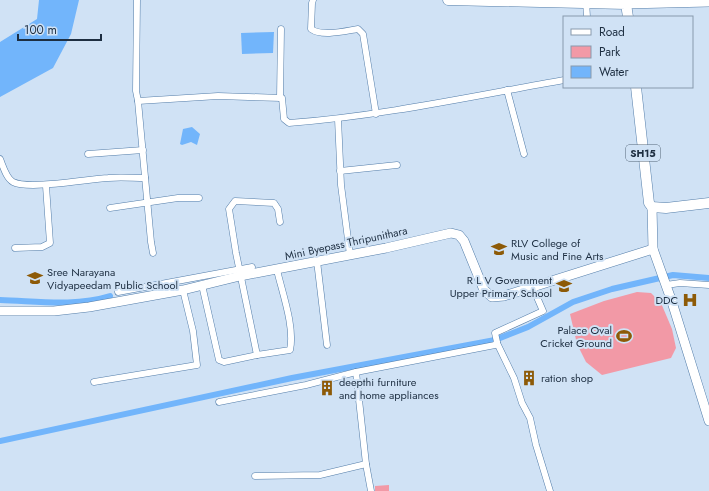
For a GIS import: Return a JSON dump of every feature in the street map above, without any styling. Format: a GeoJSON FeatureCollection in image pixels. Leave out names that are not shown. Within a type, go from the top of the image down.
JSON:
{"type":"FeatureCollection","features":[{"type":"Feature","properties":{"kind":"main road"},"geometry":{"type":"LineString","coordinates":[[448,0],[626,4],[709,2]]}},
{"type":"Feature","properties":{"kind":"main road"},"geometry":{"type":"LineString","coordinates":[[626,4],[628,16]]}},
{"type":"Feature","properties":{"kind":"main road","name":"SH15"},"geometry":{"type":"LineString","coordinates":[[636,88],[647,197],[652,207]]}},
{"type":"Feature","properties":{"kind":"main road"},"geometry":{"type":"LineString","coordinates":[[709,203],[666,208],[652,207],[653,249],[706,395],[709,421]]}},
{"type":"Feature","properties":{"kind":"main road","name":"Mini Byepass Thripunithara"},"geometry":{"type":"LineString","coordinates":[[0,311],[54,311],[89,307],[183,290],[198,283],[240,273],[277,270],[386,248],[446,233],[455,233],[459,235],[466,244],[484,290],[490,296],[504,296],[533,288],[653,249]]}},
{"type":"Feature","properties":{"kind":"street"},"geometry":{"type":"LineString","coordinates":[[137,0],[136,91],[148,203],[150,242],[153,253]]}},
{"type":"Feature","properties":{"kind":"street"},"geometry":{"type":"LineString","coordinates":[[313,0],[311,22],[313,31],[324,33],[358,29],[363,34],[376,114]]}},
{"type":"Feature","properties":{"kind":"street"},"geometry":{"type":"LineString","coordinates":[[587,2],[587,16]]}},
{"type":"Feature","properties":{"kind":"street"},"geometry":{"type":"LineString","coordinates":[[281,28],[280,98],[282,98],[284,119],[289,123],[376,114],[563,80]]}},
{"type":"Feature","properties":{"kind":"street"},"geometry":{"type":"LineString","coordinates":[[507,90],[524,154]]}},
{"type":"Feature","properties":{"kind":"street"},"geometry":{"type":"LineString","coordinates":[[138,101],[218,96],[280,98]]}},
{"type":"Feature","properties":{"kind":"street"},"geometry":{"type":"LineString","coordinates":[[338,119],[340,171],[350,255]]}},
{"type":"Feature","properties":{"kind":"street"},"geometry":{"type":"LineString","coordinates":[[88,154],[143,150]]}},
{"type":"Feature","properties":{"kind":"street"},"geometry":{"type":"LineString","coordinates":[[0,159],[9,179],[15,183],[46,186],[62,182],[109,178],[145,178]]}},
{"type":"Feature","properties":{"kind":"street"},"geometry":{"type":"LineString","coordinates":[[340,171],[397,165]]}},
{"type":"Feature","properties":{"kind":"street"},"geometry":{"type":"LineString","coordinates":[[15,248],[42,247],[50,244],[46,186]]}},
{"type":"Feature","properties":{"kind":"street"},"geometry":{"type":"LineString","coordinates":[[110,208],[178,198],[199,198]]}},
{"type":"Feature","properties":{"kind":"street"},"geometry":{"type":"LineString","coordinates":[[257,355],[229,217],[229,209],[235,201],[274,203],[278,209],[280,222]]}},
{"type":"Feature","properties":{"kind":"street"},"geometry":{"type":"LineString","coordinates":[[317,261],[327,345]]}},
{"type":"Feature","properties":{"kind":"street"},"geometry":{"type":"LineString","coordinates":[[240,273],[252,267]]}},
{"type":"Feature","properties":{"kind":"street"},"geometry":{"type":"LineString","coordinates":[[118,292],[198,283],[219,360],[224,362],[290,350],[292,344],[289,322],[277,270]]}},
{"type":"Feature","properties":{"kind":"street"},"geometry":{"type":"LineString","coordinates":[[666,284],[709,284]]}},
{"type":"Feature","properties":{"kind":"street"},"geometry":{"type":"LineString","coordinates":[[533,288],[543,311],[495,333],[497,341],[514,378],[522,403],[530,418],[536,445],[550,491]]}},
{"type":"Feature","properties":{"kind":"street"},"geometry":{"type":"LineString","coordinates":[[94,382],[197,365],[193,331],[183,290]]}},
{"type":"Feature","properties":{"kind":"street"},"geometry":{"type":"LineString","coordinates":[[220,402],[306,385],[356,372],[497,341]]}},
{"type":"Feature","properties":{"kind":"street"},"geometry":{"type":"LineString","coordinates":[[356,372],[366,464],[371,491]]}},
{"type":"Feature","properties":{"kind":"street"},"geometry":{"type":"LineString","coordinates":[[255,476],[320,475],[366,464]]}},
{"type":"Feature","properties":{"kind":"green space","name":"Palace Oval Cricket Ground"},"geometry":{"type":"Polygon","coordinates":[[[637,292],[651,293],[661,303],[672,329],[676,348],[671,358],[602,375],[586,362],[577,344],[570,314],[604,301],[637,292]]]}},
{"type":"Feature","properties":{"kind":"green space"},"geometry":{"type":"Polygon","coordinates":[[[389,485],[389,491],[375,491],[375,486],[389,485]]]}},
{"type":"Feature","properties":{"kind":"water"},"geometry":{"type":"Polygon","coordinates":[[[39,0],[79,0],[71,34],[53,68],[0,97],[0,42],[37,19],[39,0]]]}},
{"type":"Feature","properties":{"kind":"water"},"geometry":{"type":"Polygon","coordinates":[[[274,32],[273,53],[242,54],[241,33],[274,32]]]}},
{"type":"Feature","properties":{"kind":"water"},"geometry":{"type":"Polygon","coordinates":[[[192,127],[200,134],[197,145],[191,142],[182,145],[180,144],[183,129],[192,127]]]}},
{"type":"Feature","properties":{"kind":"waterway"},"geometry":{"type":"LineString","coordinates":[[0,441],[292,378],[495,340],[528,327],[573,302],[612,289],[673,275],[709,278]]}},
{"type":"Feature","properties":{"kind":"waterway"},"geometry":{"type":"LineString","coordinates":[[0,300],[69,302],[110,296]]}},
{"type":"Feature","properties":{"kind":"place","name":"RLV College of Music and Fine Arts"},"geometry":{"type":"Point","coordinates":[499,249]}},
{"type":"Feature","properties":{"kind":"place","name":"Sree Narayana Vidyapeedam Public School"},"geometry":{"type":"Point","coordinates":[35,278]}},
{"type":"Feature","properties":{"kind":"place","name":"R L V Government Upper Primary School"},"geometry":{"type":"Point","coordinates":[564,286]}},
{"type":"Feature","properties":{"kind":"place","name":"DDC"},"geometry":{"type":"Point","coordinates":[690,300]}},
{"type":"Feature","properties":{"kind":"place","name":"Palace Oval Cricket Ground"},"geometry":{"type":"Point","coordinates":[624,336]}},
{"type":"Feature","properties":{"kind":"place","name":"ration shop"},"geometry":{"type":"Point","coordinates":[529,378]}},
{"type":"Feature","properties":{"kind":"place","name":"deepthi furniture and home appliances"},"geometry":{"type":"Point","coordinates":[327,388]}}]}
